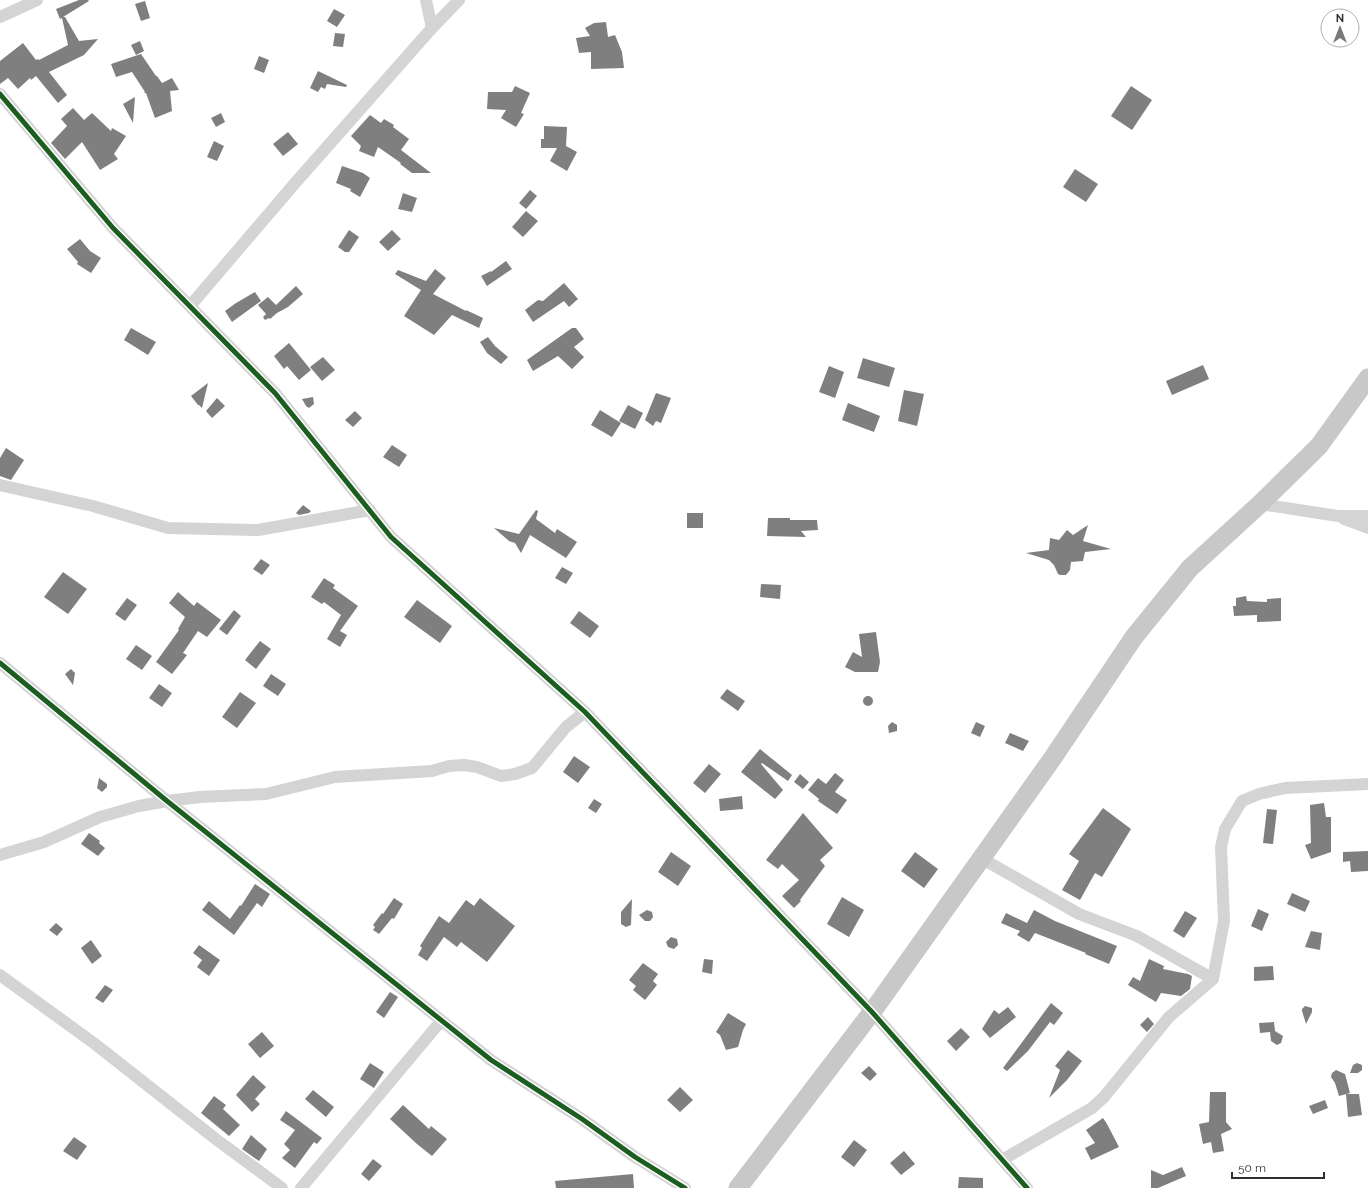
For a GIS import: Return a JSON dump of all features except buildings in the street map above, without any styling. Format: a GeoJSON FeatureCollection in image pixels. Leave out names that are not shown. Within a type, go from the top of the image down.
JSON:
{"type":"FeatureCollection","features":[{"type":"Feature","properties":{"kind":"main road"},"geometry":{"type":"LineString","coordinates":[[738,1188],[872,1012],[1052,759],[1134,636],[1190,568],[1260,504],[1318,446],[1368,378]]}},
{"type":"Feature","properties":{"kind":"street"},"geometry":{"type":"LineString","coordinates":[[0,17],[36,0]]}},
{"type":"Feature","properties":{"kind":"street"},"geometry":{"type":"LineString","coordinates":[[426,0],[432,28]]}},
{"type":"Feature","properties":{"kind":"street"},"geometry":{"type":"LineString","coordinates":[[190,306],[296,182],[432,28],[459,0]]}},
{"type":"Feature","properties":{"kind":"street"},"geometry":{"type":"LineString","coordinates":[[0,94],[113,228],[275,393],[391,537],[585,712],[872,1012],[1027,1188]]}},
{"type":"Feature","properties":{"kind":"street"},"geometry":{"type":"LineString","coordinates":[[0,485],[93,506],[168,528],[258,530],[370,510]]}},
{"type":"Feature","properties":{"kind":"street"},"geometry":{"type":"LineString","coordinates":[[1260,504],[1338,516],[1368,516]]}},
{"type":"Feature","properties":{"kind":"street"},"geometry":{"type":"LineString","coordinates":[[1338,516],[1368,528]]}},
{"type":"Feature","properties":{"kind":"street"},"geometry":{"type":"LineString","coordinates":[[0,663],[167,801],[491,1060],[582,1119],[635,1157],[685,1188]]}},
{"type":"Feature","properties":{"kind":"street"},"geometry":{"type":"LineString","coordinates":[[0,855],[44,842],[100,817],[139,806],[167,801],[200,797],[266,794],[335,777],[432,771],[449,766],[464,765],[477,767],[501,776],[515,774],[532,768],[566,727],[585,712]]}},
{"type":"Feature","properties":{"kind":"street"},"geometry":{"type":"LineString","coordinates":[[1002,1160],[1092,1108],[1104,1098],[1170,1017],[1213,979],[1224,921],[1221,847],[1225,829],[1242,801],[1259,794],[1285,788],[1368,784]]}},
{"type":"Feature","properties":{"kind":"street"},"geometry":{"type":"LineString","coordinates":[[981,858],[1079,914],[1137,936],[1213,979]]}},
{"type":"Feature","properties":{"kind":"street"},"geometry":{"type":"LineString","coordinates":[[0,975],[95,1044],[217,1140],[282,1188]]}},
{"type":"Feature","properties":{"kind":"street"},"geometry":{"type":"LineString","coordinates":[[301,1188],[441,1021]]}},
{"type":"Feature","properties":{"kind":"cycle path"},"geometry":{"type":"LineString","coordinates":[[0,94],[113,228],[275,393],[391,537],[585,712],[872,1012],[1027,1188]]}},
{"type":"Feature","properties":{"kind":"cycle path"},"geometry":{"type":"LineString","coordinates":[[0,663],[167,801],[491,1060],[582,1119],[635,1157],[685,1188]]}}]}
